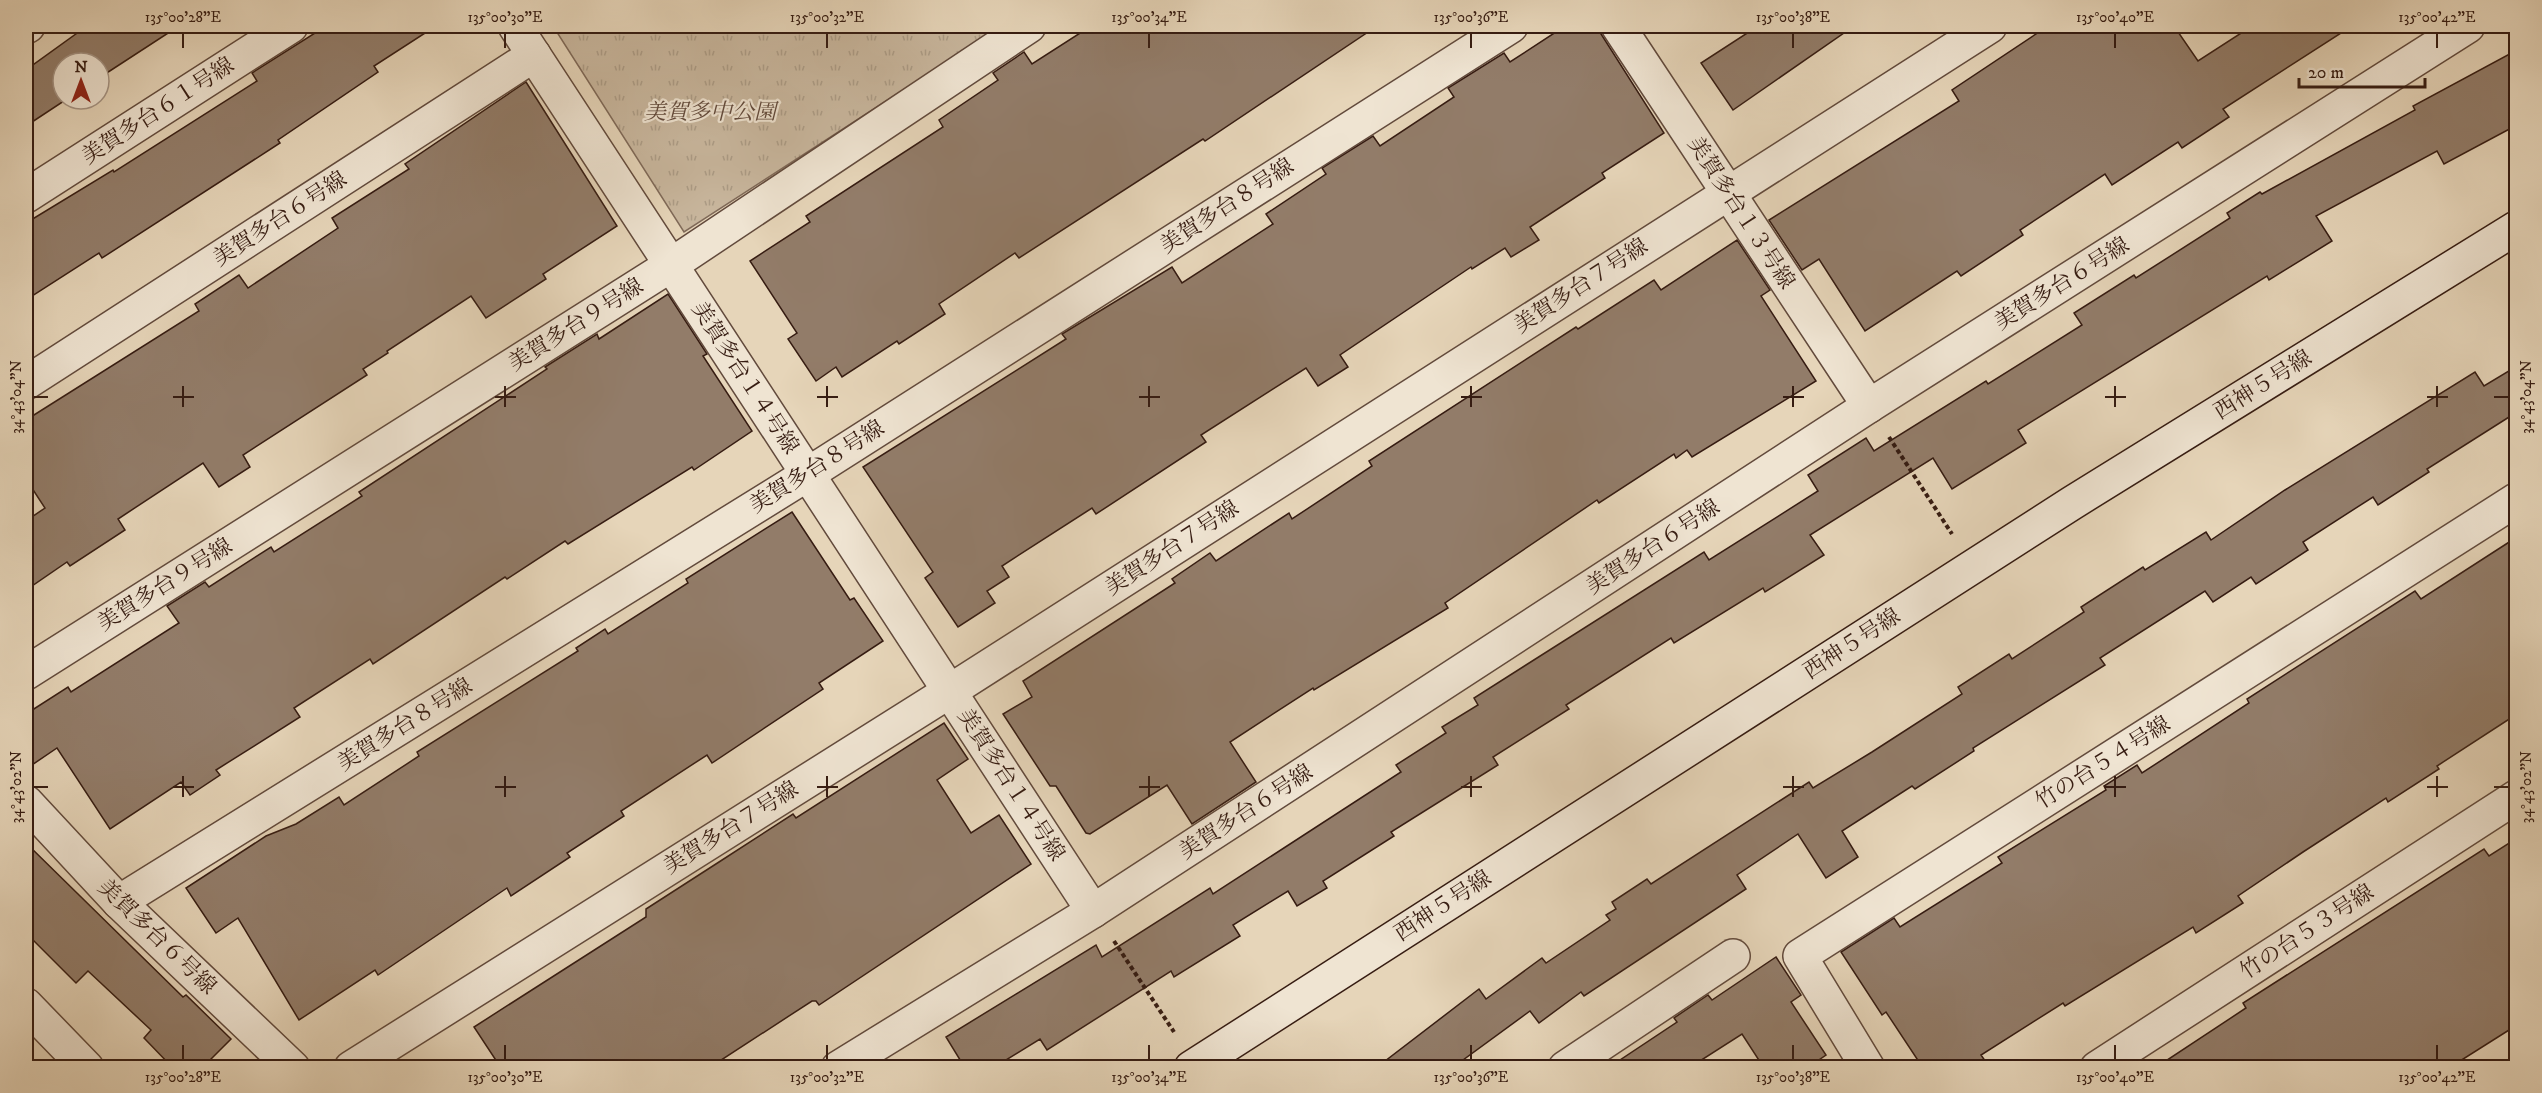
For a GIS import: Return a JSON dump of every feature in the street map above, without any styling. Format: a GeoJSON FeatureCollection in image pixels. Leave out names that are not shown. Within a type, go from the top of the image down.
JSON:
{"type":"FeatureCollection","features":[{"type":"Feature","properties":{"kind":"street","name":"美賀多台６１号線"},"geometry":{"type":"LineString","coordinates":[[26,196],[291,26]]}},
{"type":"Feature","properties":{"kind":"street","name":"美賀多台１４号線"},"geometry":{"type":"LineString","coordinates":[[515,26],[1093,911]]}},
{"type":"Feature","properties":{"kind":"street","name":"美賀多台９号線"},"geometry":{"type":"LineString","coordinates":[[26,673],[671,265],[1029,26]]}},
{"type":"Feature","properties":{"kind":"street","name":"美賀多台８号線"},"geometry":{"type":"LineString","coordinates":[[119,902],[808,474],[1511,26]]}},
{"type":"Feature","properties":{"kind":"street","name":"美賀多台１３号線"},"geometry":{"type":"LineString","coordinates":[[1618,26],[1867,403]]}},
{"type":"Feature","properties":{"kind":"street","name":"美賀多台７号線"},"geometry":{"type":"LineString","coordinates":[[351,1068],[950,691],[1990,26]]}},
{"type":"Feature","properties":{"kind":"street","name":"美賀多台６号線"},"geometry":{"type":"LineString","coordinates":[[838,1068],[1093,911],[1867,403],[2468,26]]}},
{"type":"Feature","properties":{"kind":"street","name":"美賀多台６号線"},"geometry":{"type":"LineString","coordinates":[[26,383],[534,55]]}},
{"type":"Feature","properties":{"kind":"street","name":"西神５号線"},"geometry":{"type":"LineString","coordinates":[[1194,1066],[1973,567],[2517,228]]}},
{"type":"Feature","properties":{"kind":"street","name":"竹の台５４号線"},"geometry":{"type":"LineString","coordinates":[[1868,1068],[1800,956],[2517,500]]}},
{"type":"Feature","properties":{"kind":"street","name":"竹の台５３号線"},"geometry":{"type":"LineString","coordinates":[[2097,1068],[2517,797]]}},
{"type":"Feature","properties":{"kind":"street","name":"美賀多台６号線"},"geometry":{"type":"LineString","coordinates":[[26,802],[119,902],[293,1068]]}},
{"type":"Feature","properties":{"kind":"street"},"geometry":{"type":"LineString","coordinates":[[1565,1068],[1733,956]]}},
{"type":"Feature","properties":{"kind":"street"},"geometry":{"type":"LineString","coordinates":[[26,1005],[87,1068]]}},
{"type":"Feature","properties":{"kind":"path"},"geometry":{"type":"LineString","coordinates":[[1867,403],[1973,567]]}},
{"type":"Feature","properties":{"kind":"path"},"geometry":{"type":"LineString","coordinates":[[1093,911],[1194,1066]]}},
{"type":"Feature","properties":{"kind":"green space","name":"美賀多中公園"},"geometry":{"type":"Polygon","coordinates":[[[553,26],[1002,26],[684,232],[553,26]]]}},
{"type":"Feature","properties":{"kind":"building"},"geometry":{"type":"Polygon","coordinates":[[[87,26],[179,26],[111,70],[111,51],[52,51],[87,26]]]}},
{"type":"Feature","properties":{"kind":"building"},"geometry":{"type":"Polygon","coordinates":[[[326,26],[436,26],[374,66],[378,72],[278,140],[280,143],[102,258],[99,253],[26,300],[26,223],[113,170],[114,172],[257,81],[252,73],[326,26]]]}},
{"type":"Feature","properties":{"kind":"building"},"geometry":{"type":"Polygon","coordinates":[[[1091,26],[1377,26],[1205,141],[1203,139],[1019,258],[1015,253],[939,304],[945,314],[899,344],[897,341],[842,377],[836,367],[816,381],[788,339],[797,333],[750,261],[810,222],[806,216],[943,127],[939,120],[998,80],[993,73],[1024,52],[1032,64],[1091,26]]]}},
{"type":"Feature","properties":{"kind":"building"},"geometry":{"type":"Polygon","coordinates":[[[1565,26],[1596,26],[1664,133],[1602,173],[1605,178],[1530,227],[1539,240],[1511,257],[1505,248],[1472,269],[1471,267],[1340,355],[1348,367],[1318,386],[1306,368],[1201,435],[1206,442],[1096,514],[1092,508],[1002,566],[1009,577],[987,591],[995,603],[958,627],[925,578],[933,572],[863,467],[1066,339],[1062,334],[1172,267],[1182,283],[1273,224],[1266,214],[1326,174],[1322,168],[1373,136],[1380,146],[1454,97],[1448,88],[1504,53],[1510,62],[1565,26]]]}},
{"type":"Feature","properties":{"kind":"building"},"geometry":{"type":"Polygon","coordinates":[[[1758,26],[1854,26],[1733,110],[1701,63],[1758,26]]]}},
{"type":"Feature","properties":{"kind":"building"},"geometry":{"type":"Polygon","coordinates":[[[2048,26],[2174,26],[2198,61],[2252,26],[2352,26],[2223,109],[2229,117],[2182,148],[2178,142],[2112,185],[2105,174],[2020,230],[2023,235],[1961,276],[1957,271],[1865,331],[1819,259],[1802,270],[1769,220],[1959,101],[1952,90],[2048,26]]]}},
{"type":"Feature","properties":{"kind":"building"},"geometry":{"type":"Polygon","coordinates":[[[2517,50],[2517,125],[2444,164],[2437,151],[2316,216],[2332,241],[2269,280],[2267,276],[2018,430],[2026,443],[1952,489],[1933,458],[1810,535],[1824,555],[1765,592],[1763,588],[1674,643],[1671,638],[1566,705],[1569,709],[1493,757],[1498,765],[1391,832],[1394,836],[1323,881],[1327,888],[1297,906],[1288,891],[1233,925],[1240,936],[1174,977],[1171,971],[1047,1050],[1040,1039],[993,1068],[965,1068],[946,1037],[1096,945],[1102,957],[1210,888],[1213,894],[1401,772],[1396,765],[1446,733],[1442,727],[1478,705],[1474,698],[1704,552],[1709,560],[1818,491],[1808,475],[1866,438],[1874,451],[1986,381],[1988,384],[2082,325],[2074,313],[2134,275],[2136,278],[2230,218],[2227,213],[2260,192],[2262,194],[2415,110],[2413,106],[2517,50]]]}},
{"type":"Feature","properties":{"kind":"building"},"geometry":{"type":"Polygon","coordinates":[[[51,52],[51,110],[26,126],[26,70],[51,52]]]}},
{"type":"Feature","properties":{"kind":"building"},"geometry":{"type":"Polygon","coordinates":[[[526,82],[617,226],[543,274],[546,279],[486,318],[471,296],[363,369],[367,375],[243,455],[250,467],[219,487],[203,463],[118,519],[125,530],[70,566],[67,562],[26,590],[26,521],[45,508],[26,479],[26,420],[199,311],[195,304],[239,275],[248,288],[338,228],[332,218],[409,169],[405,164],[526,82]]]}},
{"type":"Feature","properties":{"kind":"building"},"geometry":{"type":"Polygon","coordinates":[[[1737,240],[1770,290],[1761,296],[1816,381],[1692,457],[1687,450],[1676,458],[1674,454],[1599,503],[1597,500],[1445,603],[1448,608],[1314,690],[1313,688],[1230,742],[1256,782],[1192,824],[1167,785],[1090,834],[1086,833],[1056,786],[1050,786],[1003,714],[1032,697],[1023,681],[1175,583],[1172,579],[1210,553],[1216,561],[1289,513],[1292,519],[1372,466],[1369,461],[1576,327],[1578,329],[1654,280],[1661,290],[1737,240]]]}},
{"type":"Feature","properties":{"kind":"building"},"geometry":{"type":"Polygon","coordinates":[[[668,294],[707,354],[703,356],[752,431],[694,470],[692,467],[568,544],[565,541],[507,579],[505,577],[373,664],[370,659],[294,708],[300,717],[216,770],[220,775],[190,795],[181,782],[110,829],[57,748],[26,769],[26,714],[68,687],[71,692],[179,623],[167,606],[205,582],[209,587],[271,547],[274,552],[362,496],[359,492],[547,369],[545,367],[597,334],[599,339],[668,294]]]}},
{"type":"Feature","properties":{"kind":"building"},"geometry":{"type":"Polygon","coordinates":[[[2517,366],[2517,412],[2427,469],[2429,472],[2378,505],[2373,497],[2303,542],[2308,550],[2256,584],[2251,577],[2213,602],[2205,591],[2100,658],[2105,665],[1973,748],[1974,751],[1915,789],[1912,786],[1842,831],[1858,857],[1826,878],[1798,834],[1737,875],[1746,889],[1584,996],[1581,992],[1539,1023],[1530,1011],[1452,1068],[1376,1068],[1479,989],[1486,999],[1542,958],[1546,963],[1610,920],[1606,915],[1616,909],[1612,902],[1647,879],[1651,884],[1809,782],[1813,788],[1872,752],[1962,694],[1958,687],[2009,654],[2012,659],[2084,612],[2081,607],[2143,567],[2145,570],[2206,532],[2211,540],[2285,490],[2475,372],[2484,386],[2517,366]]]}},
{"type":"Feature","properties":{"kind":"building"},"geometry":{"type":"Polygon","coordinates":[[[792,512],[850,600],[854,598],[883,641],[819,683],[823,689],[712,763],[707,755],[621,811],[624,816],[567,853],[570,857],[511,896],[507,888],[378,975],[375,970],[299,1020],[238,918],[216,933],[186,888],[266,836],[296,824],[339,797],[344,805],[419,756],[417,752],[578,651],[576,648],[605,629],[608,634],[688,583],[686,579],[792,512]]]}},
{"type":"Feature","properties":{"kind":"building"},"geometry":{"type":"Polygon","coordinates":[[[2517,537],[2517,714],[2437,766],[2439,769],[2388,802],[2386,798],[2238,896],[2243,903],[2196,933],[2193,927],[2065,1006],[2063,1003],[1981,1055],[1990,1068],[1923,1068],[1886,1012],[1882,1015],[1841,952],[1894,918],[1900,927],[2002,863],[1998,857],[2106,790],[2104,786],[2137,765],[2142,773],[2249,703],[2247,699],[2415,591],[2421,599],[2517,537]]]}},
{"type":"Feature","properties":{"kind":"building"},"geometry":{"type":"Polygon","coordinates":[[[944,723],[968,759],[937,780],[971,833],[999,815],[1031,864],[819,1005],[816,1001],[812,1001],[709,1068],[532,1068],[529,1064],[521,1068],[501,1068],[474,1027],[646,917],[646,909],[793,814],[796,818],[944,723]]]}},
{"type":"Feature","properties":{"kind":"building"},"geometry":{"type":"Polygon","coordinates":[[[2517,838],[2517,1025],[2449,1068],[2155,1068],[2246,1008],[2243,1003],[2484,849],[2489,856],[2517,838]]]}},
{"type":"Feature","properties":{"kind":"building"},"geometry":{"type":"Polygon","coordinates":[[[26,843],[183,997],[186,995],[231,1039],[202,1068],[173,1068],[144,1038],[151,1030],[88,971],[76,983],[26,933],[26,843]]]}},
{"type":"Feature","properties":{"kind":"building"},"geometry":{"type":"Polygon","coordinates":[[[1776,957],[1801,995],[1791,1002],[1826,1055],[1807,1068],[1764,1068],[1742,1034],[1689,1068],[1608,1068],[1677,1022],[1674,1018],[1708,995],[1712,1000],[1776,957]]]}}]}
